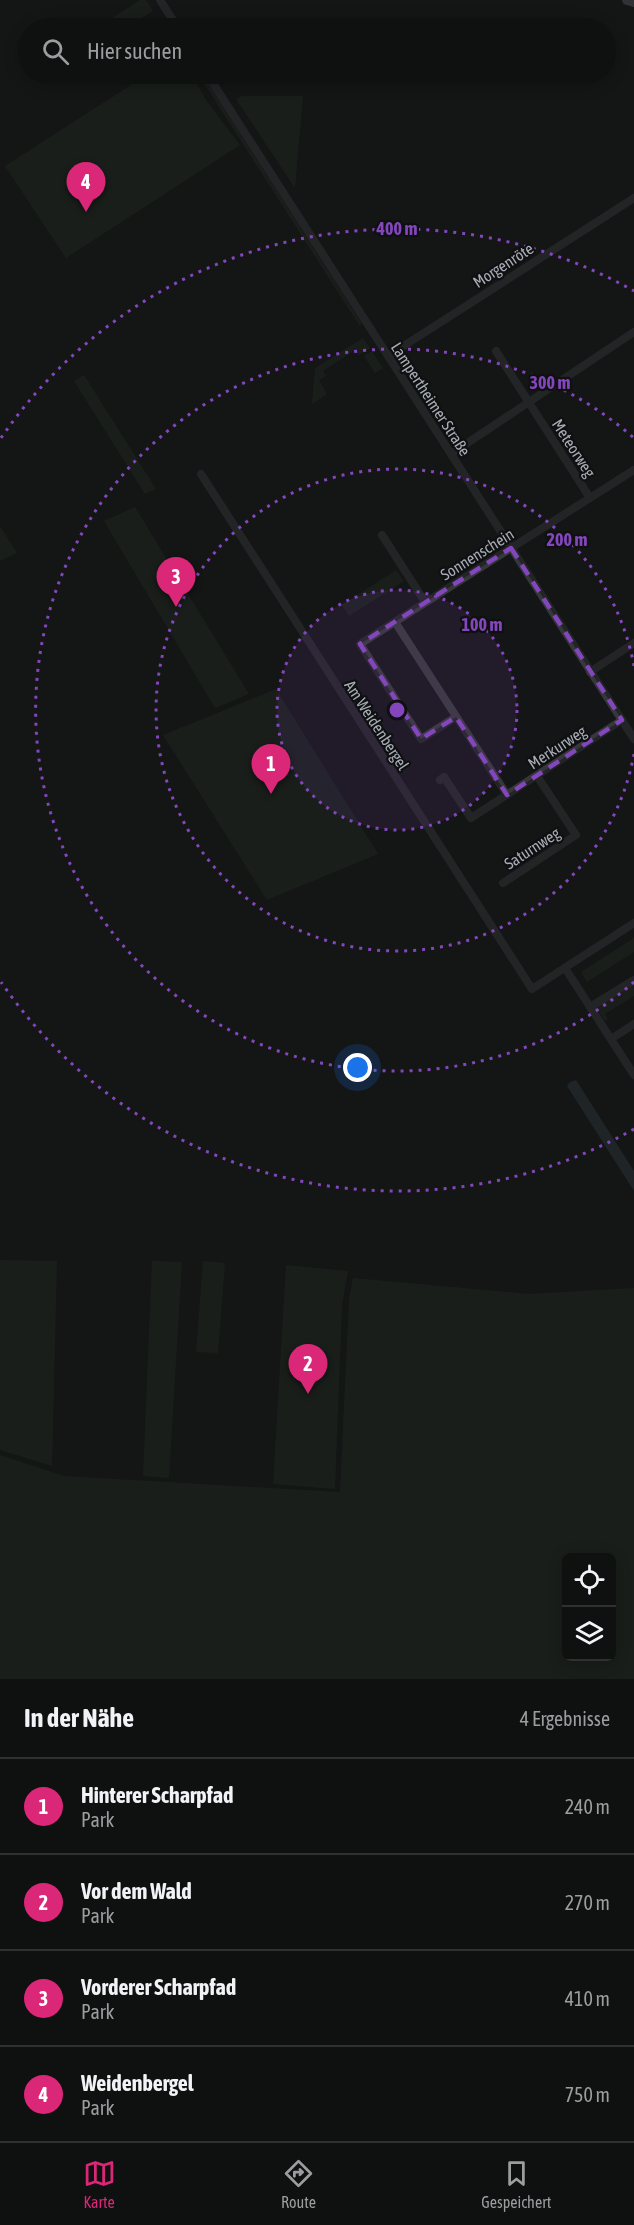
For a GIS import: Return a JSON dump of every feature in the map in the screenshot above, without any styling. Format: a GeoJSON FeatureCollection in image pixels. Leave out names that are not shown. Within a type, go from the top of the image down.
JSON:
{"type":"FeatureCollection","features":[{"type":"Feature","properties":{"kind":"main road"},"geometry":{"type":"LineString","coordinates":[[627,0],[634,3]]}},
{"type":"Feature","properties":{"kind":"street"},"geometry":{"type":"LineString","coordinates":[[160,0],[172,18]]}},
{"type":"Feature","properties":{"kind":"street","name":"Lampertheimer Straße"},"geometry":{"type":"LineString","coordinates":[[213,84],[634,739]]}},
{"type":"Feature","properties":{"kind":"street","name":"Morgenröte"},"geometry":{"type":"LineString","coordinates":[[388,356],[634,198]]}},
{"type":"Feature","properties":{"kind":"street"},"geometry":{"type":"LineString","coordinates":[[451,454],[634,332]]}},
{"type":"Feature","properties":{"kind":"street","name":"Meteorweg"},"geometry":{"type":"LineString","coordinates":[[496,351],[591,498]]}},
{"type":"Feature","properties":{"kind":"street","name":"Sonnenschein"},"geometry":{"type":"LineString","coordinates":[[456,717],[421,740],[360,644],[634,470]]}},
{"type":"Feature","properties":{"kind":"street","name":"Am Weidenbergel"},"geometry":{"type":"LineString","coordinates":[[201,474],[532,989],[565,968]]}},
{"type":"Feature","properties":{"kind":"street"},"geometry":{"type":"LineString","coordinates":[[382,535],[425,602]]}},
{"type":"Feature","properties":{"kind":"street"},"geometry":{"type":"LineString","coordinates":[[395,622],[507,795]]}},
{"type":"Feature","properties":{"kind":"street"},"geometry":{"type":"LineString","coordinates":[[590,672],[634,643]]}},
{"type":"Feature","properties":{"kind":"street","name":"Merkurweg"},"geometry":{"type":"LineString","coordinates":[[440,780],[444,777],[471,818],[622,720]]}},
{"type":"Feature","properties":{"kind":"street","name":"Saturnweg"},"geometry":{"type":"LineString","coordinates":[[503,883],[576,835],[537,776]]}},
{"type":"Feature","properties":{"kind":"street"},"geometry":{"type":"LineString","coordinates":[[634,923],[565,968],[634,1073]]}},
{"type":"Feature","properties":{"kind":"street"},"geometry":{"type":"LineString","coordinates":[[590,1006],[634,980]]}},
{"type":"Feature","properties":{"kind":"street"},"geometry":{"type":"LineString","coordinates":[[611,1039],[634,1024]]}},
{"type":"Feature","properties":{"kind":"highlighted area"},"geometry":{"type":"Polygon","coordinates":[[[511,548],[622,720],[507,795],[456,717],[421,739],[360,644],[511,548]]]}},
{"type":"Feature","properties":{"kind":"shaded area"},"geometry":{"type":"Polygon","coordinates":[[[140,0],[146,0],[153,11],[141,18],[112,18],[140,0]]]}},
{"type":"Feature","properties":{"kind":"shaded area"},"geometry":{"type":"Polygon","coordinates":[[[132,84],[197,84],[208,103],[240,145],[66,258],[5,166],[132,84]]]}},
{"type":"Feature","properties":{"kind":"shaded area"},"geometry":{"type":"Polygon","coordinates":[[[204,84],[208,84],[215,94],[362,324],[359,325],[204,84]]]}},
{"type":"Feature","properties":{"kind":"shaded area"},"geometry":{"type":"Polygon","coordinates":[[[242,96],[303,96],[295,188],[236,99],[242,96]]]}},
{"type":"Feature","properties":{"kind":"shaded area"},"geometry":{"type":"Polygon","coordinates":[[[363,338],[370,348],[359,355],[355,350],[323,371],[326,376],[319,380],[327,394],[312,404],[315,368],[363,338]]]}},
{"type":"Feature","properties":{"kind":"shaded area"},"geometry":{"type":"Polygon","coordinates":[[[372,351],[383,368],[375,373],[364,356],[372,351]]]}},
{"type":"Feature","properties":{"kind":"shaded area"},"geometry":{"type":"Polygon","coordinates":[[[84,375],[156,489],[145,494],[74,381],[84,375]]]}},
{"type":"Feature","properties":{"kind":"shaded area"},"geometry":{"type":"Polygon","coordinates":[[[135,507],[249,694],[215,708],[104,521],[135,507]]]}},
{"type":"Feature","properties":{"kind":"shaded area"},"geometry":{"type":"Polygon","coordinates":[[[0,526],[17,553],[0,561],[0,526]]]}},
{"type":"Feature","properties":{"kind":"shaded area"},"geometry":{"type":"Polygon","coordinates":[[[396,570],[404,581],[349,616],[342,605],[396,570]]]}},
{"type":"Feature","properties":{"kind":"shaded area"},"geometry":{"type":"Polygon","coordinates":[[[276,689],[378,854],[267,900],[163,735],[276,689]]]}},
{"type":"Feature","properties":{"kind":"shaded area"},"geometry":{"type":"Polygon","coordinates":[[[634,938],[634,952],[587,982],[581,972],[634,938]]]}},
{"type":"Feature","properties":{"kind":"shaded area"},"geometry":{"type":"Polygon","coordinates":[[[634,983],[634,996],[605,1014],[608,1019],[605,1021],[596,1008],[634,983]]]}},
{"type":"Feature","properties":{"kind":"shaded area"},"geometry":{"type":"Polygon","coordinates":[[[576,1080],[634,1171],[634,1191],[567,1086],[576,1080]]]}},
{"type":"Feature","properties":{"kind":"shaded area"},"geometry":{"type":"Polygon","coordinates":[[[0,1260],[57,1261],[52,1466],[0,1450],[0,1260]]]}},
{"type":"Feature","properties":{"kind":"shaded area"},"geometry":{"type":"Polygon","coordinates":[[[152,1261],[182,1262],[169,1478],[143,1476],[152,1261]]]}},
{"type":"Feature","properties":{"kind":"shaded area"},"geometry":{"type":"Polygon","coordinates":[[[203,1261],[225,1263],[218,1353],[196,1352],[203,1261]]]}},
{"type":"Feature","properties":{"kind":"shaded area"},"geometry":{"type":"Polygon","coordinates":[[[286,1265],[348,1271],[342,1305],[335,1489],[273,1484],[286,1265]]]}},
{"type":"Feature","properties":{"kind":"shaded area"},"geometry":{"type":"Polygon","coordinates":[[[353,1278],[529,1294],[634,1288],[634,1679],[0,1679],[0,1455],[64,1476],[340,1492],[349,1300],[353,1278]]]}},
{"type":"Feature","properties":{"kind":"place","name":"Weidenbergel"},"geometry":{"type":"Point","coordinates":[86,212]}},
{"type":"Feature","properties":{"kind":"place","name":"Vorderer Scharpfad"},"geometry":{"type":"Point","coordinates":[176,607]}},
{"type":"Feature","properties":{"kind":"place","name":"Hinterer Scharpfad"},"geometry":{"type":"Point","coordinates":[271,794]}},
{"type":"Feature","properties":{"kind":"place","name":"Vor dem Wald"},"geometry":{"type":"Point","coordinates":[308,1394]}}]}
